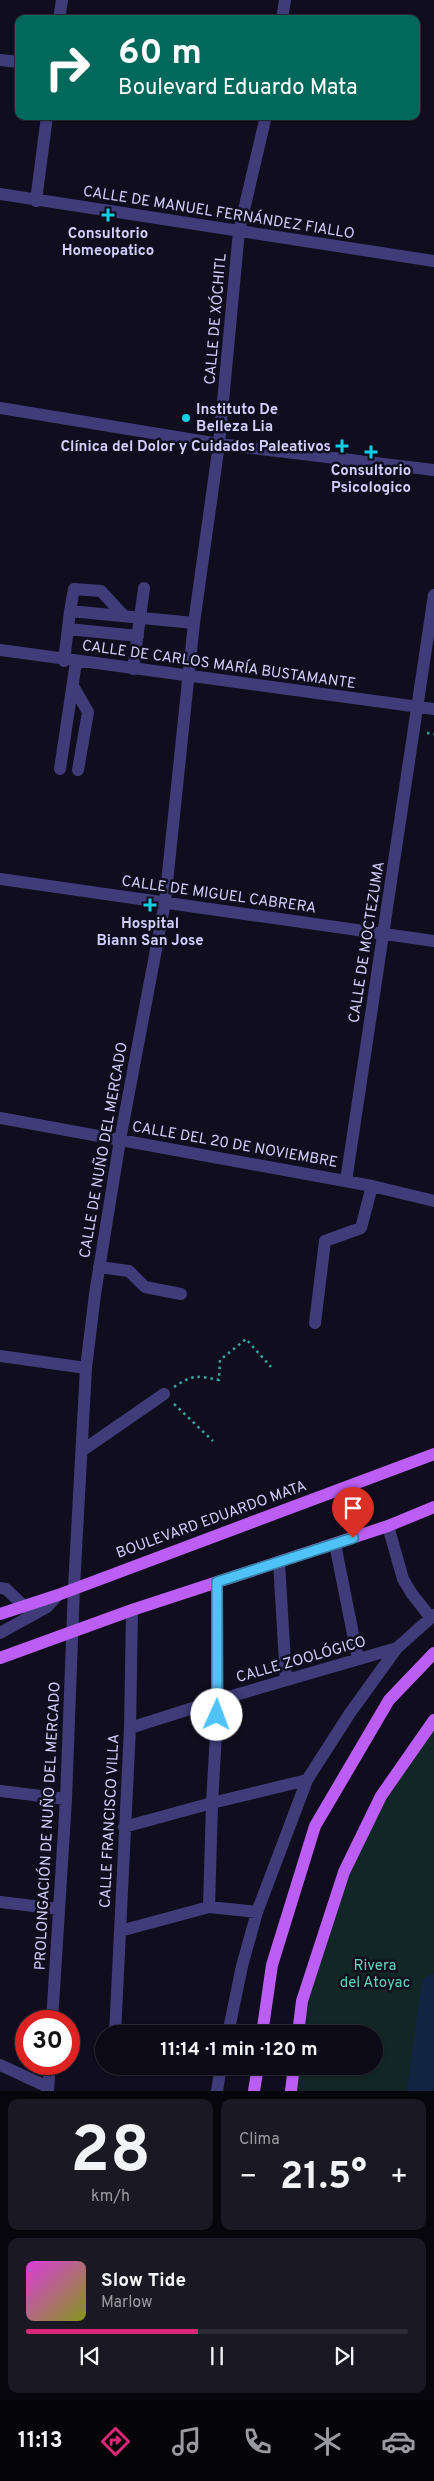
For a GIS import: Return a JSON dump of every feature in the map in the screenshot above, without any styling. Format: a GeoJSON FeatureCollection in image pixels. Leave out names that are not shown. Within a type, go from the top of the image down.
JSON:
{"type":"FeatureCollection","features":[{"type":"Feature","properties":{"kind":"main road","name":"BOULEVARD EDUARDO MATA"},"geometry":{"type":"LineString","coordinates":[[0,1614],[58,1595],[74,1587],[434,1454]]}},
{"type":"Feature","properties":{"kind":"main road"},"geometry":{"type":"LineString","coordinates":[[0,1658],[132,1610],[388,1526],[434,1507]]}},
{"type":"Feature","properties":{"kind":"main road"},"geometry":{"type":"LineString","coordinates":[[263,2025],[272,1965],[315,1826],[389,1700],[434,1653]]}},
{"type":"Feature","properties":{"kind":"main road"},"geometry":{"type":"LineString","coordinates":[[299,2025],[302,2001],[344,1872],[381,1796],[434,1720]]}},
{"type":"Feature","properties":{"kind":"main road"},"geometry":{"type":"LineString","coordinates":[[254,2091],[257,2075]]}},
{"type":"Feature","properties":{"kind":"main road"},"geometry":{"type":"LineString","coordinates":[[291,2091],[293,2075]]}},
{"type":"Feature","properties":{"kind":"street"},"geometry":{"type":"LineString","coordinates":[[60,15],[62,0]]}},
{"type":"Feature","properties":{"kind":"street"},"geometry":{"type":"LineString","coordinates":[[283,15],[285,0]]}},
{"type":"Feature","properties":{"kind":"street"},"geometry":{"type":"LineString","coordinates":[[0,60],[15,62]]}},
{"type":"Feature","properties":{"kind":"street"},"geometry":{"type":"LineString","coordinates":[[36,201],[46,120]]}},
{"type":"Feature","properties":{"kind":"street","name":"CALLE DE XÓCHITL"},"geometry":{"type":"LineString","coordinates":[[188,676],[219,444],[240,231],[265,120]]}},
{"type":"Feature","properties":{"kind":"street","name":"CALLE DE MANUEL FERNÁNDEZ FIALLO"},"geometry":{"type":"LineString","coordinates":[[0,194],[434,261]]}},
{"type":"Feature","properties":{"kind":"street"},"geometry":{"type":"LineString","coordinates":[[0,408],[219,444],[434,470]]}},
{"type":"Feature","properties":{"kind":"street"},"geometry":{"type":"LineString","coordinates":[[133,670],[144,588]]}},
{"type":"Feature","properties":{"kind":"street"},"geometry":{"type":"LineString","coordinates":[[60,769],[72,686],[68,629],[74,589],[101,592],[124,616]]}},
{"type":"Feature","properties":{"kind":"street","name":"CALLE DE MOCTEZUMA"},"geometry":{"type":"LineString","coordinates":[[346,1181],[385,933],[416,707],[434,595]]}},
{"type":"Feature","properties":{"kind":"street"},"geometry":{"type":"LineString","coordinates":[[70,611],[194,623]]}},
{"type":"Feature","properties":{"kind":"street"},"geometry":{"type":"LineString","coordinates":[[68,629],[138,636]]}},
{"type":"Feature","properties":{"kind":"street","name":"CALLE DE CARLOS MARÍA BUSTAMANTE"},"geometry":{"type":"LineString","coordinates":[[0,650],[133,670],[434,709]]}},
{"type":"Feature","properties":{"kind":"street","name":"CALLE DE NUÑO DEL MERCADO"},"geometry":{"type":"LineString","coordinates":[[73,1633],[86,1368],[99,1267],[120,1140],[165,902],[188,676]]}},
{"type":"Feature","properties":{"kind":"street"},"geometry":{"type":"LineString","coordinates":[[72,686],[88,712],[78,770]]}},
{"type":"Feature","properties":{"kind":"street","name":"CALLE DE MIGUEL CABRERA"},"geometry":{"type":"LineString","coordinates":[[0,879],[434,941]]}},
{"type":"Feature","properties":{"kind":"street","name":"CALLE DEL 20 DE NOVIEMBRE"},"geometry":{"type":"LineString","coordinates":[[0,1118],[346,1181],[434,1201]]}},
{"type":"Feature","properties":{"kind":"street"},"geometry":{"type":"LineString","coordinates":[[314,1323],[325,1241],[361,1228],[372,1186]]}},
{"type":"Feature","properties":{"kind":"street"},"geometry":{"type":"LineString","coordinates":[[99,1267],[129,1271],[145,1287],[181,1294]]}},
{"type":"Feature","properties":{"kind":"street"},"geometry":{"type":"LineString","coordinates":[[0,1356],[86,1368]]}},
{"type":"Feature","properties":{"kind":"street"},"geometry":{"type":"LineString","coordinates":[[83,1450],[164,1394]]}},
{"type":"Feature","properties":{"kind":"street"},"geometry":{"type":"LineString","coordinates":[[230,2025],[242,1966],[257,1912],[306,1780],[350,1713],[397,1648],[432,1616],[412,1594],[403,1579],[388,1526]]}},
{"type":"Feature","properties":{"kind":"street"},"geometry":{"type":"LineString","coordinates":[[335,1544],[358,1659]]}},
{"type":"Feature","properties":{"kind":"street"},"geometry":{"type":"LineString","coordinates":[[279,1562],[286,1680]]}},
{"type":"Feature","properties":{"kind":"street"},"geometry":{"type":"LineString","coordinates":[[210,1906],[212,1803],[218,1700],[217,1582]]}},
{"type":"Feature","properties":{"kind":"street"},"geometry":{"type":"LineString","coordinates":[[0,1588],[6,1589],[25,1606]]}},
{"type":"Feature","properties":{"kind":"street"},"geometry":{"type":"LineString","coordinates":[[0,1633],[47,1607],[58,1595]]}},
{"type":"Feature","properties":{"kind":"street","name":"CALLE FRANCISCO VILLA"},"geometry":{"type":"LineString","coordinates":[[115,2025],[130,1728],[132,1610]]}},
{"type":"Feature","properties":{"kind":"street","name":"PROLONGACIÓN DE NUÑO DEL MERCADO"},"geometry":{"type":"LineString","coordinates":[[53,2010],[66,1799],[73,1633]]}},
{"type":"Feature","properties":{"kind":"street","name":"CALLE ZOOLÓGICO"},"geometry":{"type":"LineString","coordinates":[[130,1728],[218,1700],[397,1648]]}},
{"type":"Feature","properties":{"kind":"street"},"geometry":{"type":"LineString","coordinates":[[124,1827],[306,1780]]}},
{"type":"Feature","properties":{"kind":"street"},"geometry":{"type":"LineString","coordinates":[[0,1792],[66,1799]]}},
{"type":"Feature","properties":{"kind":"street"},"geometry":{"type":"LineString","coordinates":[[0,1902],[59,1909]]}},
{"type":"Feature","properties":{"kind":"street"},"geometry":{"type":"LineString","coordinates":[[120,1932],[210,1906],[257,1912]]}},
{"type":"Feature","properties":{"kind":"street"},"geometry":{"type":"LineString","coordinates":[[0,2065],[48,2089],[49,2075]]}},
{"type":"Feature","properties":{"kind":"street"},"geometry":{"type":"LineString","coordinates":[[217,2091],[220,2075]]}},
{"type":"Feature","properties":{"kind":"path"},"geometry":{"type":"LineString","coordinates":[[212,1441],[164,1394],[188,1378],[201,1376],[218,1380],[220,1360],[246,1339],[271,1367]]}},
{"type":"Feature","properties":{"kind":"green space","name":"Rivera del Atoyac"},"geometry":{"type":"Polygon","coordinates":[[[434,1722],[434,2091],[291,2091],[293,2075],[383,2075],[383,2025],[301,2025],[344,1872],[417,1742],[434,1722]]]}},
{"type":"Feature","properties":{"kind":"waterway"},"geometry":{"type":"LineString","coordinates":[[420,2091],[434,1987]]}},
{"type":"Feature","properties":{"kind":"place","name":"Consultorio Homeopatico"},"geometry":{"type":"Point","coordinates":[108,215]}},
{"type":"Feature","properties":{"kind":"place","name":"Instituto De Belleza Lia"},"geometry":{"type":"Point","coordinates":[186,418]}},
{"type":"Feature","properties":{"kind":"place","name":"Clínica del Dolor y Cuidados Paleativos"},"geometry":{"type":"Point","coordinates":[342,446]}},
{"type":"Feature","properties":{"kind":"place","name":"Consultorio Psicologico"},"geometry":{"type":"Point","coordinates":[371,452]}},
{"type":"Feature","properties":{"kind":"place","name":"Hospital Biann San Jose"},"geometry":{"type":"Point","coordinates":[150,905]}},
{"type":"Feature","properties":{"kind":"route"},"geometry":{"type":"LineString","coordinates":[[217,1715],[217,1582],[353,1538]]}}]}
